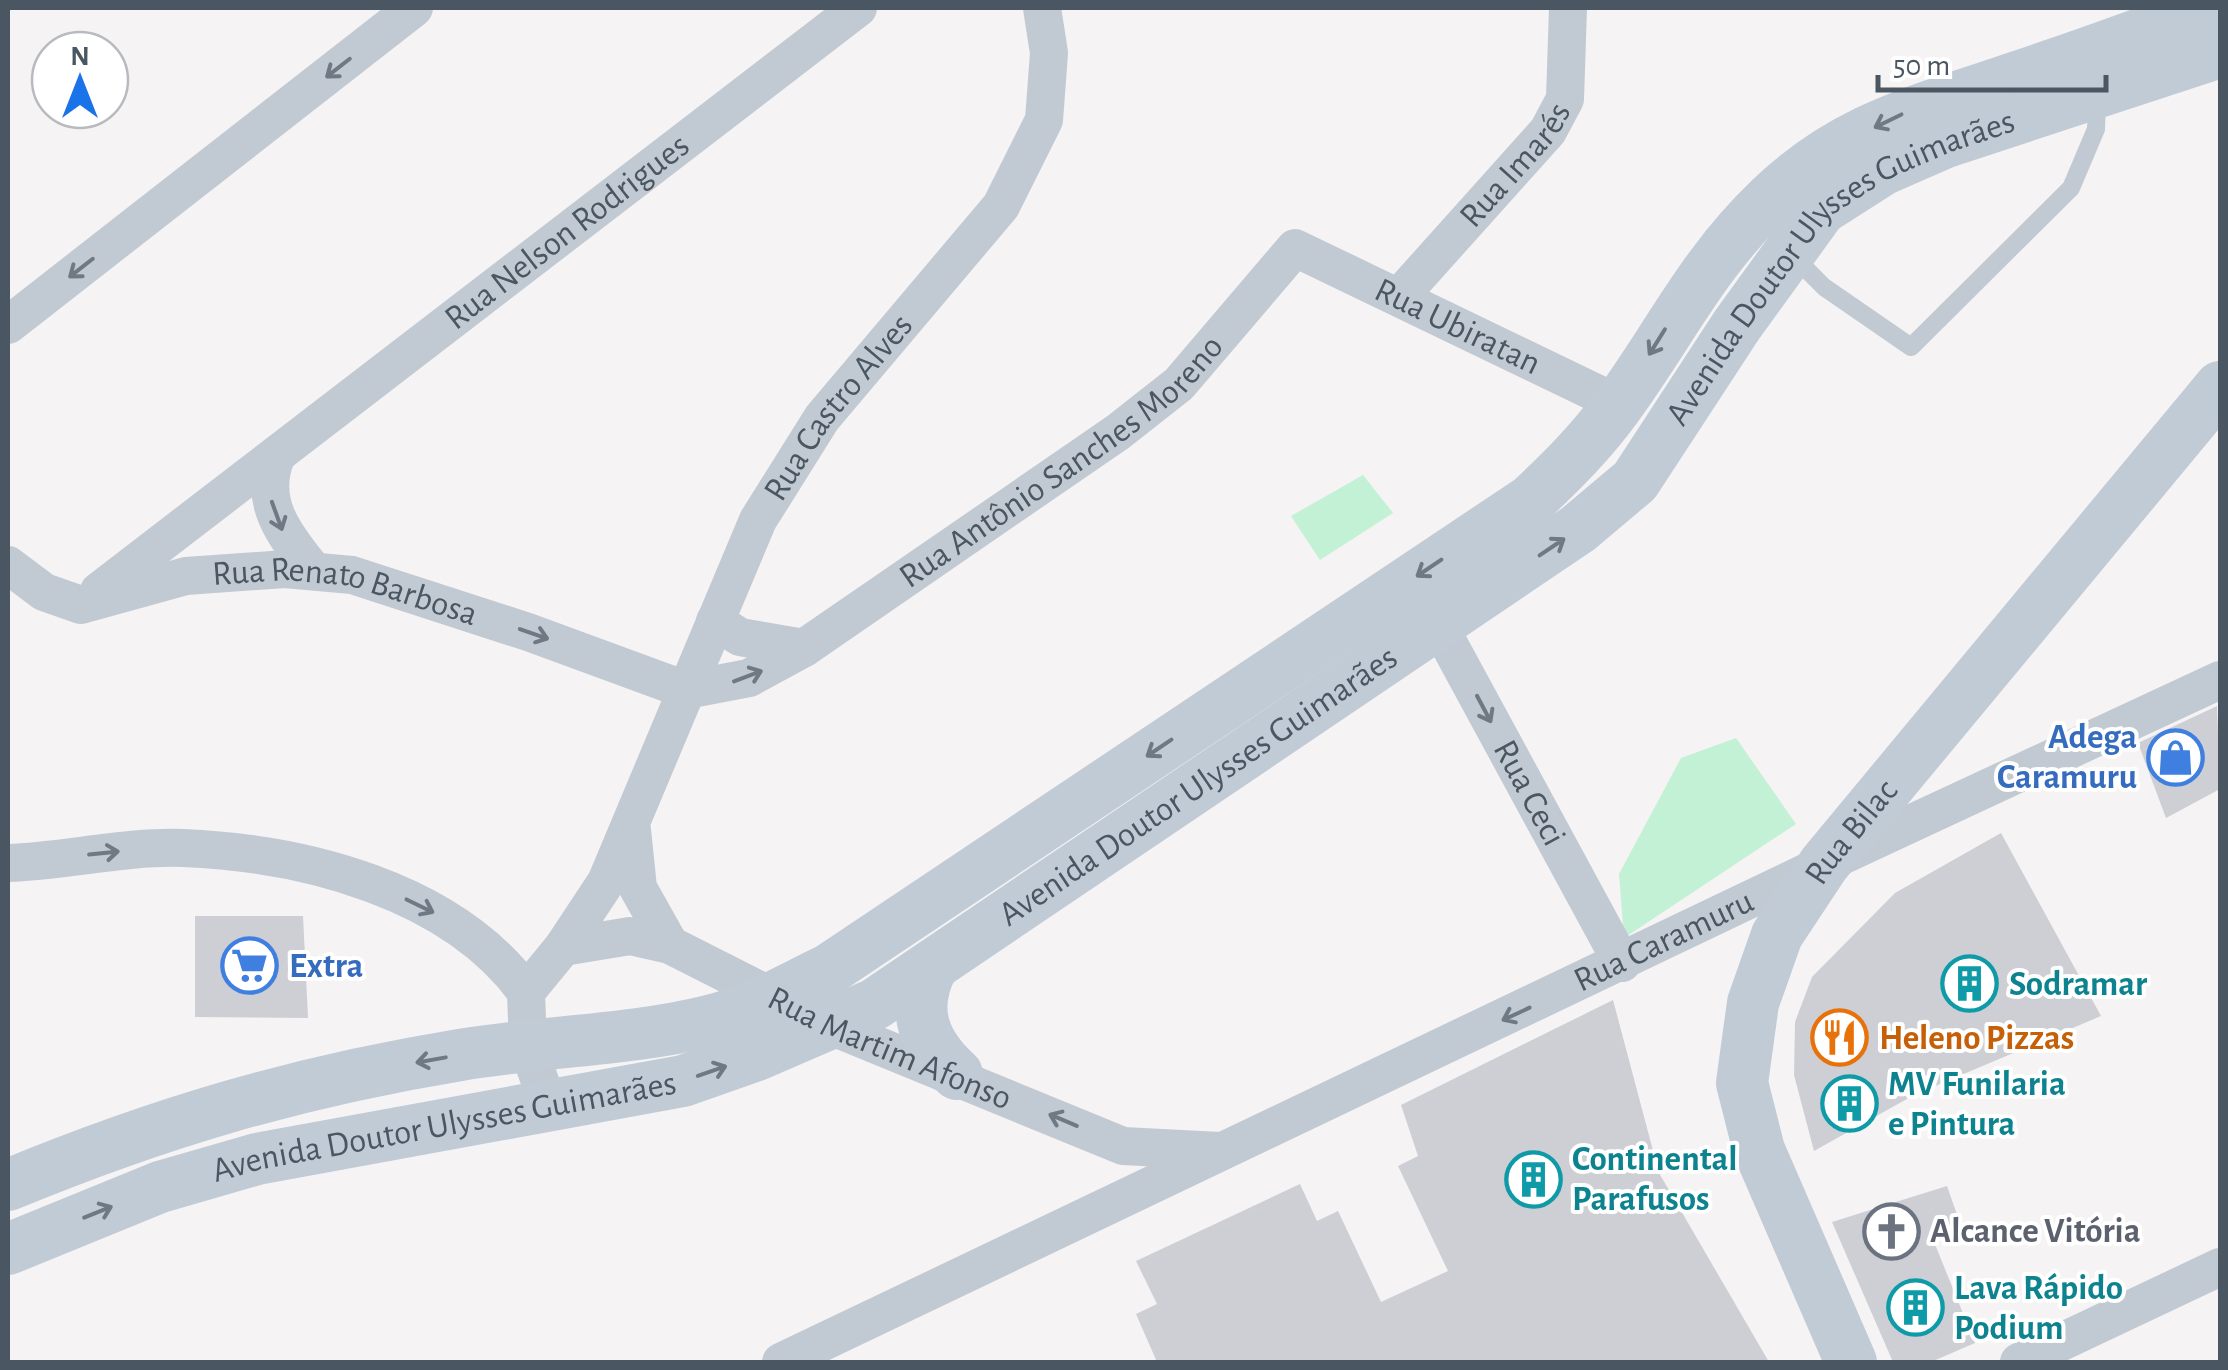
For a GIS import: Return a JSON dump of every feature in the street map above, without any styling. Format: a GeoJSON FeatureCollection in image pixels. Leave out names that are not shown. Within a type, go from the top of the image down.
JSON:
{"type":"FeatureCollection","features":[{"type":"Feature","properties":{"kind":"main road","name":"Avenida Doutor Ulysses Guimarães"},"geometry":{"type":"LineString","coordinates":[[8,1184],[130,1134],[230,1104],[331,1079],[464,1054],[713,1020],[828,970],[1531,500],[1577,458],[1619,404],[1690,291],[1727,245],[1771,198],[1828,153],[1893,116],[2121,42],[2210,8]]}},
{"type":"Feature","properties":{"kind":"main road","name":"Avenida Doutor Ulysses Guimarães"},"geometry":{"type":"LineString","coordinates":[[8,1249],[160,1187],[256,1159],[683,1080],[830,1026],[932,967],[1578,530],[1635,481],[1821,209],[1882,170],[1946,142],[2220,52]]}},
{"type":"Feature","properties":{"kind":"main road","name":"Rua Bilac"},"geometry":{"type":"LineString","coordinates":[[1851,1362],[1758,1150],[1742,1083],[1753,1003],[1776,935],[1824,864],[2220,387]]}},
{"type":"Feature","properties":{"kind":"main road"},"geometry":{"type":"LineString","coordinates":[[932,967],[921,996],[922,1026],[935,1054],[957,1074]]}},
{"type":"Feature","properties":{"kind":"street"},"geometry":{"type":"LineString","coordinates":[[8,325],[414,8]]}},
{"type":"Feature","properties":{"kind":"street","name":"Rua Nelson Rodrigues"},"geometry":{"type":"LineString","coordinates":[[81,604],[858,8]]}},
{"type":"Feature","properties":{"kind":"street","name":"Rua Castro Alves"},"geometry":{"type":"LineString","coordinates":[[526,992],[606,882],[758,520],[822,418],[1000,206],[1044,120],[1049,54],[1042,8]]}},
{"type":"Feature","properties":{"kind":"street","name":"Rua Imarés"},"geometry":{"type":"LineString","coordinates":[[1400,296],[1548,131],[1565,99],[1568,8]]}},
{"type":"Feature","properties":{"kind":"street","name":"Rua Ubiratan"},"geometry":{"type":"LineString","coordinates":[[1295,248],[1619,404]]}},
{"type":"Feature","properties":{"kind":"street","name":"Rua Antônio Sanches Moreno"},"geometry":{"type":"LineString","coordinates":[[686,690],[749,678],[804,648],[1118,432],[1179,384],[1295,248]]}},
{"type":"Feature","properties":{"kind":"street"},"geometry":{"type":"LineString","coordinates":[[278,456],[268,474],[271,501],[282,532],[312,569]]}},
{"type":"Feature","properties":{"kind":"street"},"geometry":{"type":"LineString","coordinates":[[8,564],[44,592],[81,604]]}},
{"type":"Feature","properties":{"kind":"street","name":"Rua Renato Barbosa"},"geometry":{"type":"LineString","coordinates":[[81,604],[186,576],[312,569],[416,594],[686,690]]}},
{"type":"Feature","properties":{"kind":"street"},"geometry":{"type":"LineString","coordinates":[[715,621],[740,637],[804,648]]}},
{"type":"Feature","properties":{"kind":"street","name":"Rua Ceci"},"geometry":{"type":"LineString","coordinates":[[1438,624],[1622,963]]}},
{"type":"Feature","properties":{"kind":"street","name":"Rua Caramuru"},"geometry":{"type":"LineString","coordinates":[[781,1362],[1824,864],[2220,681]]}},
{"type":"Feature","properties":{"kind":"street","name":"Rua Castro Alves"},"geometry":{"type":"LineString","coordinates":[[631,828],[638,888],[670,945]]}},
{"type":"Feature","properties":{"kind":"street"},"geometry":{"type":"LineString","coordinates":[[8,863],[182,848],[249,854],[330,870],[460,926],[505,964],[526,992],[528,1048],[549,1106]]}},
{"type":"Feature","properties":{"kind":"street","name":"Rua Martim Afonso"},"geometry":{"type":"LineString","coordinates":[[563,946],[630,936],[670,945],[830,1026],[957,1074],[1123,1146],[1226,1152]]}},
{"type":"Feature","properties":{"kind":"street"},"geometry":{"type":"LineString","coordinates":[[1108,1205],[1123,1146]]}},
{"type":"Feature","properties":{"kind":"street"},"geometry":{"type":"LineString","coordinates":[[2019,1362],[2220,1267]]}},
{"type":"Feature","properties":{"kind":"lane"},"geometry":{"type":"LineString","coordinates":[[1788,252],[1824,287],[1911,347],[2071,188],[2096,129],[2098,94]]}},
{"type":"Feature","properties":{"kind":"green space"},"geometry":{"type":"Polygon","coordinates":[[[1363,475],[1393,513],[1320,560],[1291,516],[1363,475]]]}},
{"type":"Feature","properties":{"kind":"green space"},"geometry":{"type":"Polygon","coordinates":[[[1736,738],[1796,824],[1624,938],[1619,874],[1681,758],[1736,738]]]}},
{"type":"Feature","properties":{"kind":"building","name":"Adega Caramuru"},"geometry":{"type":"Polygon","coordinates":[[[2217,706],[2220,789],[2166,818],[2138,743],[2217,706]]]}},
{"type":"Feature","properties":{"kind":"building","name":"Sodramar"},"geometry":{"type":"Polygon","coordinates":[[[2001,833],[2101,1016],[1914,1095],[1814,1151],[1794,1075],[1795,1022],[1812,977],[1895,893],[2001,833]]]}},
{"type":"Feature","properties":{"kind":"building","name":"Extra"},"geometry":{"type":"Polygon","coordinates":[[[195,916],[303,916],[308,1018],[195,1017],[195,916]]]}},
{"type":"Feature","properties":{"kind":"building","name":"Continental Parafusos"},"geometry":{"type":"Polygon","coordinates":[[[1613,1000],[1659,1173],[1769,1362],[1157,1362],[1136,1314],[1157,1304],[1136,1261],[1300,1184],[1317,1221],[1338,1211],[1381,1302],[1448,1271],[1398,1166],[1418,1156],[1401,1105],[1613,1000]]]}},
{"type":"Feature","properties":{"kind":"building","name":"Lava Rápido Podium"},"geometry":{"type":"Polygon","coordinates":[[[1947,1186],[1961,1226],[1932,1237],[1975,1343],[1931,1362],[1893,1362],[1832,1222],[1947,1186]]]}},
{"type":"Feature","properties":{"kind":"place","name":"Adega Caramuru"},"geometry":{"type":"Point","coordinates":[2176,757]}},
{"type":"Feature","properties":{"kind":"place","name":"Extra"},"geometry":{"type":"Point","coordinates":[250,966]}},
{"type":"Feature","properties":{"kind":"place","name":"Sodramar"},"geometry":{"type":"Point","coordinates":[1970,984]}},
{"type":"Feature","properties":{"kind":"place","name":"Heleno Pizzas"},"geometry":{"type":"Point","coordinates":[1840,1038]}},
{"type":"Feature","properties":{"kind":"place","name":"MV Funilaria e Pintura"},"geometry":{"type":"Point","coordinates":[1849,1104]}},
{"type":"Feature","properties":{"kind":"place","name":"Continental Parafusos"},"geometry":{"type":"Point","coordinates":[1533,1179]}},
{"type":"Feature","properties":{"kind":"place","name":"Alcance Vitória"},"geometry":{"type":"Point","coordinates":[1891,1231]}},
{"type":"Feature","properties":{"kind":"place","name":"Lava Rápido Podium"},"geometry":{"type":"Point","coordinates":[1915,1308]}}]}
